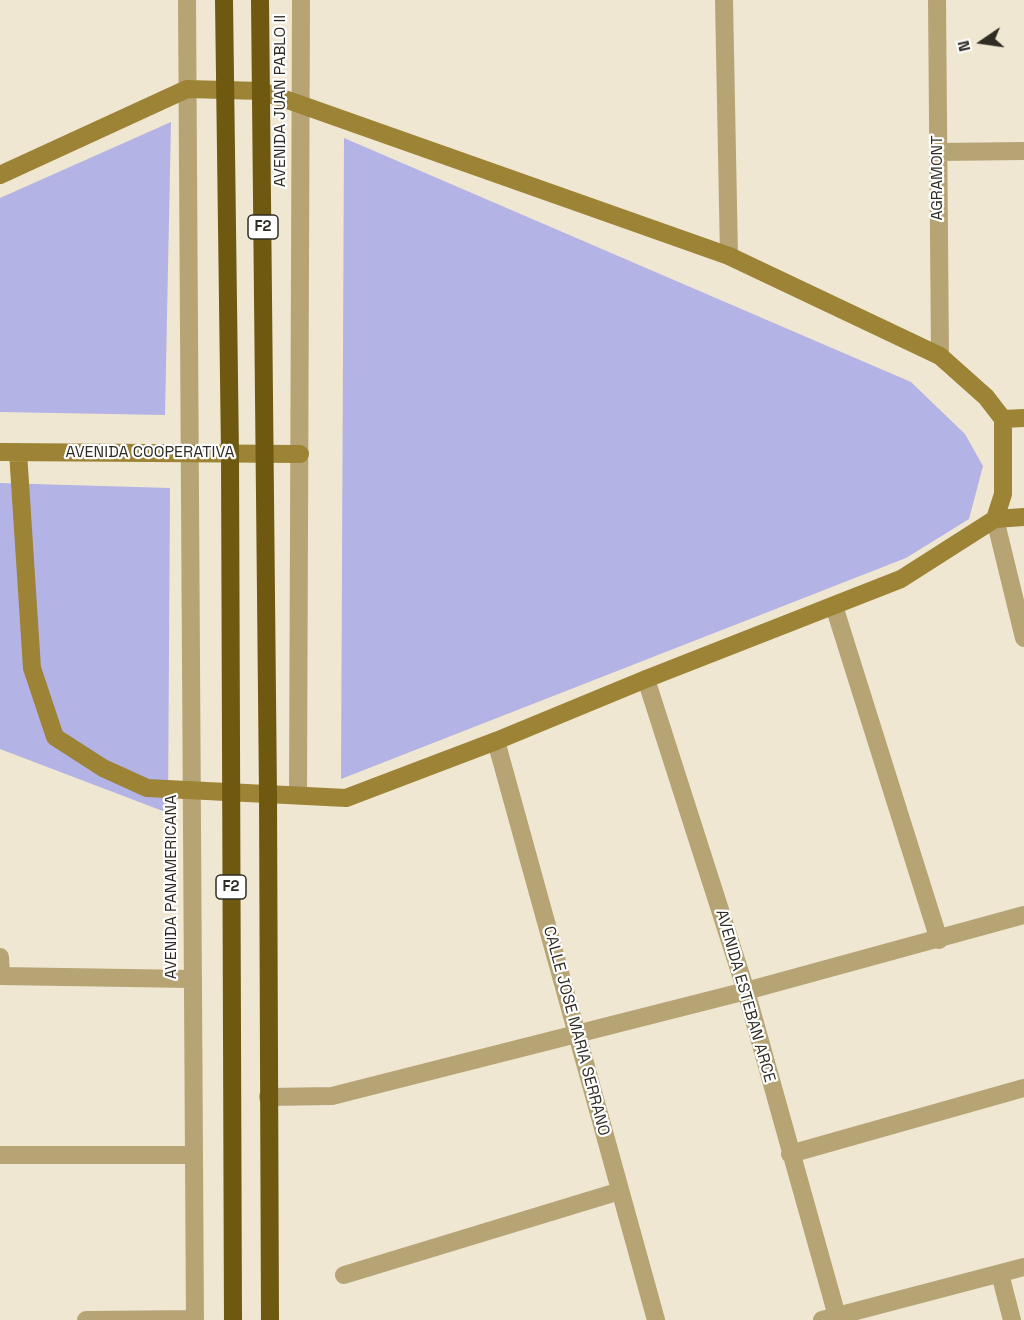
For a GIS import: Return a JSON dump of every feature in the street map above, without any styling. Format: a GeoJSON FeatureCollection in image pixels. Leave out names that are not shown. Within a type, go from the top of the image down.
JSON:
{"type":"FeatureCollection","features":[{"type":"Feature","properties":{"kind":"highway","name":"F2"},"geometry":{"type":"LineString","coordinates":[[225,0],[230,453],[233,1320]]}},
{"type":"Feature","properties":{"kind":"highway","name":"AVENIDA JUAN PABLO II"},"geometry":{"type":"LineString","coordinates":[[260,0],[265,453]]}},
{"type":"Feature","properties":{"kind":"highway","name":"F2"},"geometry":{"type":"LineString","coordinates":[[265,453],[270,1320]]}},
{"type":"Feature","properties":{"kind":"street"},"geometry":{"type":"LineString","coordinates":[[187,0],[189,453]]}},
{"type":"Feature","properties":{"kind":"street","name":"AVENIDA JUAN PABLO II"},"geometry":{"type":"LineString","coordinates":[[300,454],[301,0]]}},
{"type":"Feature","properties":{"kind":"street"},"geometry":{"type":"LineString","coordinates":[[724,0],[729,256]]}},
{"type":"Feature","properties":{"kind":"street","name":"AGRAMONT"},"geometry":{"type":"LineString","coordinates":[[937,0],[940,356]]}},
{"type":"Feature","properties":{"kind":"street"},"geometry":{"type":"LineString","coordinates":[[0,175],[188,89],[261,91],[729,256],[940,356],[986,397],[1004,419],[1003,494],[995,519],[1024,638]]}},
{"type":"Feature","properties":{"kind":"street"},"geometry":{"type":"LineString","coordinates":[[938,152],[1024,151]]}},
{"type":"Feature","properties":{"kind":"street"},"geometry":{"type":"LineString","coordinates":[[1004,419],[1024,418]]}},
{"type":"Feature","properties":{"kind":"street"},"geometry":{"type":"LineString","coordinates":[[9,452],[32,668],[56,737],[103,768],[147,788],[346,798],[496,741],[646,678],[901,579],[995,519],[1024,517]]}},
{"type":"Feature","properties":{"kind":"street","name":"AVENIDA COOPERATIVA"},"geometry":{"type":"LineString","coordinates":[[9,452],[300,454]]}},
{"type":"Feature","properties":{"kind":"street","name":"AVENIDA PANAMERICANA"},"geometry":{"type":"LineString","coordinates":[[189,453],[195,1319]]}},
{"type":"Feature","properties":{"kind":"street"},"geometry":{"type":"LineString","coordinates":[[298,795],[300,454]]}},
{"type":"Feature","properties":{"kind":"street"},"geometry":{"type":"LineString","coordinates":[[834,606],[939,940]]}},
{"type":"Feature","properties":{"kind":"street","name":"AVENIDA ESTEBAN ARCE"},"geometry":{"type":"LineString","coordinates":[[646,678],[746,991],[829,1318]]}},
{"type":"Feature","properties":{"kind":"street","name":"CALLE JOSE MARIA SERRANO"},"geometry":{"type":"LineString","coordinates":[[496,741],[656,1320]]}},
{"type":"Feature","properties":{"kind":"street"},"geometry":{"type":"LineString","coordinates":[[268,1097],[332,1096],[746,991],[1024,915]]}},
{"type":"Feature","properties":{"kind":"street"},"geometry":{"type":"LineString","coordinates":[[0,957],[0,976],[192,980]]}},
{"type":"Feature","properties":{"kind":"street"},"geometry":{"type":"LineString","coordinates":[[789,1154],[1024,1088]]}},
{"type":"Feature","properties":{"kind":"street"},"geometry":{"type":"LineString","coordinates":[[0,1155],[194,1155]]}},
{"type":"Feature","properties":{"kind":"street"},"geometry":{"type":"LineString","coordinates":[[344,1275],[620,1191]]}},
{"type":"Feature","properties":{"kind":"street"},"geometry":{"type":"LineString","coordinates":[[829,1318],[1024,1267]]}},
{"type":"Feature","properties":{"kind":"street"},"geometry":{"type":"LineString","coordinates":[[1000,1274],[1012,1320]]}},
{"type":"Feature","properties":{"kind":"street"},"geometry":{"type":"LineString","coordinates":[[86,1320],[195,1319]]}},
{"type":"Feature","properties":{"kind":"shaded area"},"geometry":{"type":"Polygon","coordinates":[[[171,122],[165,415],[0,412],[0,198],[171,122]]]}},
{"type":"Feature","properties":{"kind":"shaded area"},"geometry":{"type":"Polygon","coordinates":[[[344,138],[911,382],[965,434],[983,466],[969,519],[906,558],[341,779],[344,138]]]}},
{"type":"Feature","properties":{"kind":"shaded area"},"geometry":{"type":"Polygon","coordinates":[[[0,483],[170,488],[168,813],[0,749],[0,483]]]}}]}
